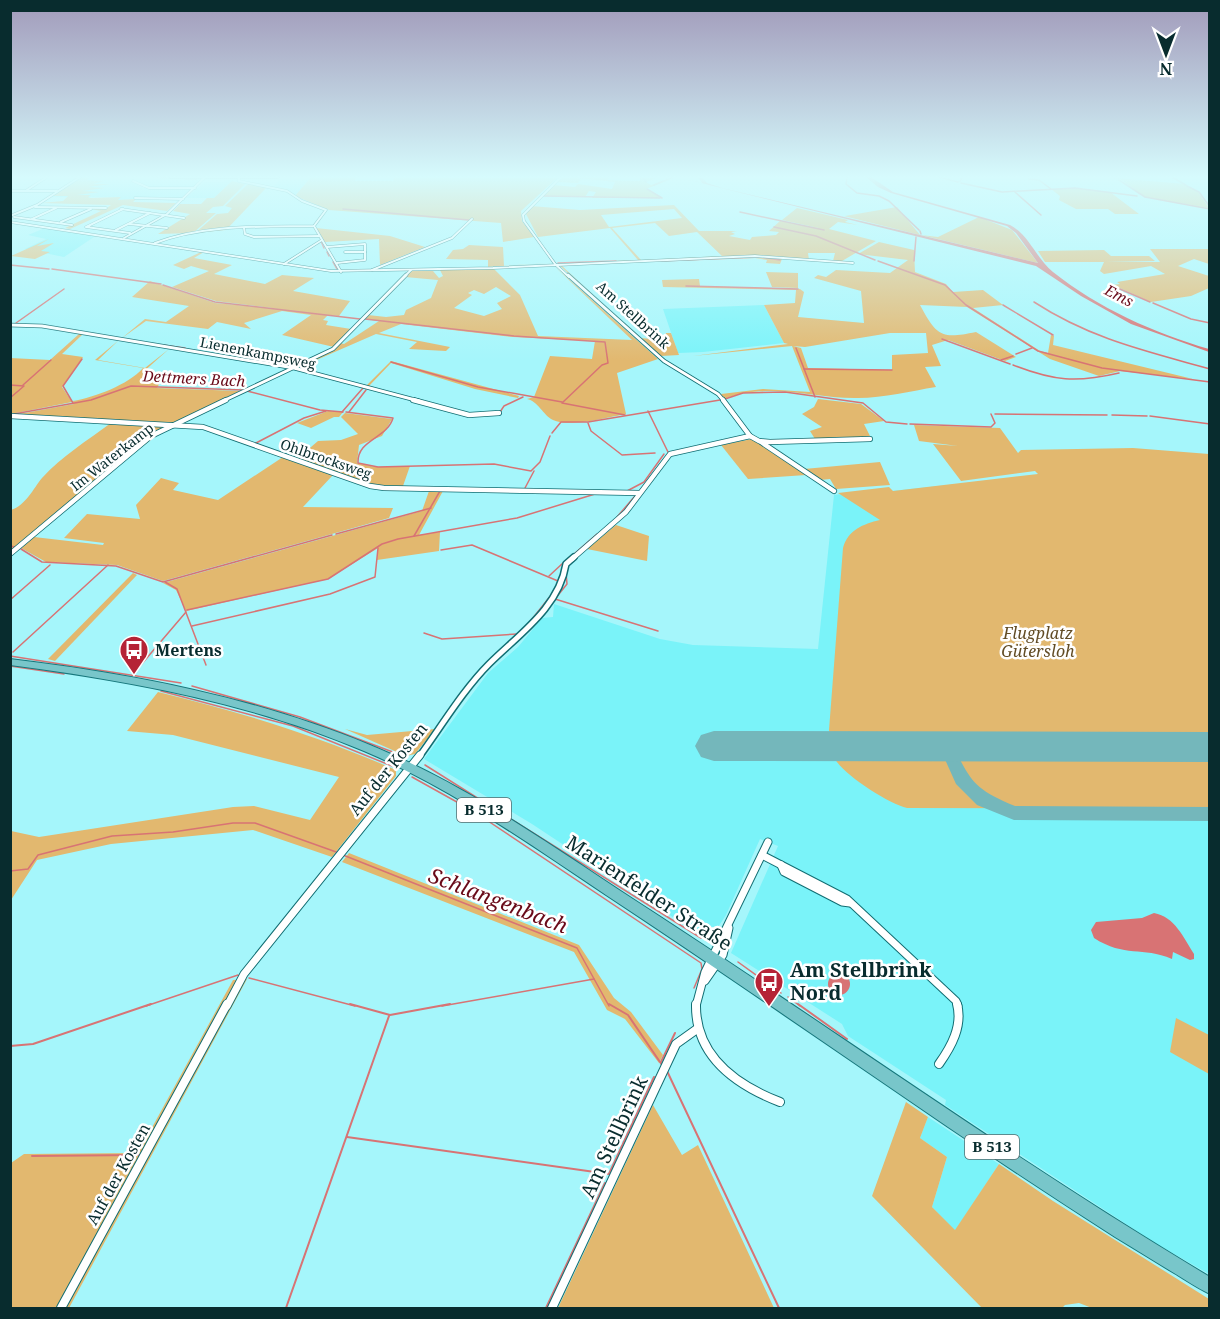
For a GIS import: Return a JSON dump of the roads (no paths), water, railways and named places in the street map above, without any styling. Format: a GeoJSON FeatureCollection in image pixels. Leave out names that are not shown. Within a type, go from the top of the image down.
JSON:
{"type":"FeatureCollection","features":[{"type":"Feature","properties":{"kind":"main road","name":"Marienfelder Straße"},"geometry":{"type":"LineString","coordinates":[[10,662],[133,680],[248,707],[337,736],[410,768],[556,856],[715,959],[1075,1202],[1209,1286]]}},
{"type":"Feature","properties":{"kind":"street"},"geometry":{"type":"LineString","coordinates":[[127,239],[341,272],[755,256],[853,263]]}},
{"type":"Feature","properties":{"kind":"street"},"geometry":{"type":"LineString","coordinates":[[155,243],[164,239]]}},
{"type":"Feature","properties":{"kind":"street"},"geometry":{"type":"LineString","coordinates":[[371,271],[451,239]]}},
{"type":"Feature","properties":{"kind":"street","name":"Am Stellbrink"},"geometry":{"type":"LineString","coordinates":[[537,239],[555,264],[662,359],[718,394],[750,436]]}},
{"type":"Feature","properties":{"kind":"street"},"geometry":{"type":"LineString","coordinates":[[284,264],[322,240],[341,272]]}},
{"type":"Feature","properties":{"kind":"street"},"geometry":{"type":"LineString","coordinates":[[327,247],[364,244],[364,261],[337,263]]}},
{"type":"Feature","properties":{"kind":"street"},"geometry":{"type":"LineString","coordinates":[[345,252],[365,252]]}},
{"type":"Feature","properties":{"kind":"street","name":"Im Waterkamp"},"geometry":{"type":"LineString","coordinates":[[10,554],[146,440],[333,349],[411,270]]}},
{"type":"Feature","properties":{"kind":"street","name":"Lienenkampsweg"},"geometry":{"type":"LineString","coordinates":[[10,325],[42,326],[294,368],[470,415],[499,413]]}},
{"type":"Feature","properties":{"kind":"street","name":"Ohlbrocksweg"},"geometry":{"type":"LineString","coordinates":[[10,416],[210,429],[370,486],[639,493]]}},
{"type":"Feature","properties":{"kind":"street"},"geometry":{"type":"LineString","coordinates":[[750,436],[834,491]]}},
{"type":"Feature","properties":{"kind":"street","name":"Auf der Kosten"},"geometry":{"type":"LineString","coordinates":[[61,1308],[244,974],[410,768],[488,665],[520,638],[560,589],[566,564],[626,512],[670,454],[750,436]]}},
{"type":"Feature","properties":{"kind":"street"},"geometry":{"type":"LineString","coordinates":[[759,441],[870,439]]}},
{"type":"Feature","properties":{"kind":"street"},"geometry":{"type":"LineString","coordinates":[[768,842],[702,985],[695,1008],[697,1029],[707,1049],[720,1067],[757,1094],[780,1102]]}},
{"type":"Feature","properties":{"kind":"street"},"geometry":{"type":"LineString","coordinates":[[762,855],[780,864],[784,872],[842,902],[852,904],[956,1001],[960,1009],[951,1050],[939,1064]]}},
{"type":"Feature","properties":{"kind":"street","name":"Am Stellbrink"},"geometry":{"type":"LineString","coordinates":[[552,1308],[676,1044],[697,1029]]}},
{"type":"Feature","properties":{"kind":"waterway"},"geometry":{"type":"LineString","coordinates":[[822,239],[875,260]]}},
{"type":"Feature","properties":{"kind":"waterway"},"geometry":{"type":"LineString","coordinates":[[914,261],[916,239]]}},
{"type":"Feature","properties":{"kind":"waterway"},"geometry":{"type":"LineString","coordinates":[[321,241],[324,248]]}},
{"type":"Feature","properties":{"kind":"waterway"},"geometry":{"type":"LineString","coordinates":[[327,252],[329,256]]}},
{"type":"Feature","properties":{"kind":"waterway"},"geometry":{"type":"LineString","coordinates":[[661,261],[761,257],[780,260]]}},
{"type":"Feature","properties":{"kind":"waterway"},"geometry":{"type":"LineString","coordinates":[[558,263],[616,261]]}},
{"type":"Feature","properties":{"kind":"waterway"},"geometry":{"type":"LineString","coordinates":[[878,261],[945,285],[966,305],[1038,351],[1102,368],[1210,382]]}},
{"type":"Feature","properties":{"kind":"waterway"},"geometry":{"type":"LineString","coordinates":[[333,262],[337,269]]}},
{"type":"Feature","properties":{"kind":"waterway"},"geometry":{"type":"LineString","coordinates":[[10,265],[49,269]]}},
{"type":"Feature","properties":{"kind":"waterway"},"geometry":{"type":"LineString","coordinates":[[52,269],[161,284]]}},
{"type":"Feature","properties":{"kind":"waterway"},"geometry":{"type":"LineString","coordinates":[[163,285],[215,302],[360,319]]}},
{"type":"Feature","properties":{"kind":"waterway"},"geometry":{"type":"LineString","coordinates":[[686,286],[798,289]]}},
{"type":"Feature","properties":{"kind":"waterway","name":"Ems"},"geometry":{"type":"LineString","coordinates":[[1113,286],[1150,302]]}},
{"type":"Feature","properties":{"kind":"waterway"},"geometry":{"type":"LineString","coordinates":[[16,323],[64,289]]}},
{"type":"Feature","properties":{"kind":"waterway"},"geometry":{"type":"LineString","coordinates":[[1034,302],[1077,326],[1119,343],[1210,369]]}},
{"type":"Feature","properties":{"kind":"waterway"},"geometry":{"type":"LineString","coordinates":[[1153,303],[1191,319],[1210,323]]}},
{"type":"Feature","properties":{"kind":"waterway"},"geometry":{"type":"LineString","coordinates":[[1003,305],[1053,335]]}},
{"type":"Feature","properties":{"kind":"waterway"},"geometry":{"type":"LineString","coordinates":[[365,319],[514,336],[605,342],[608,363],[602,365],[562,403],[625,415]]}},
{"type":"Feature","properties":{"kind":"waterway"},"geometry":{"type":"LineString","coordinates":[[942,339],[1010,364]]}},
{"type":"Feature","properties":{"kind":"waterway"},"geometry":{"type":"LineString","coordinates":[[163,345],[185,348]]}},
{"type":"Feature","properties":{"kind":"waterway"},"geometry":{"type":"LineString","coordinates":[[796,348],[804,369]]}},
{"type":"Feature","properties":{"kind":"waterway"},"geometry":{"type":"LineString","coordinates":[[1016,354],[1032,348]]}},
{"type":"Feature","properties":{"kind":"waterway"},"geometry":{"type":"LineString","coordinates":[[1001,360],[1013,356]]}},
{"type":"Feature","properties":{"kind":"waterway"},"geometry":{"type":"LineString","coordinates":[[73,403],[63,386],[82,359]]}},
{"type":"Feature","properties":{"kind":"waterway"},"geometry":{"type":"LineString","coordinates":[[23,385],[51,360]]}},
{"type":"Feature","properties":{"kind":"waterway"},"geometry":{"type":"LineString","coordinates":[[391,362],[478,387],[562,402]]}},
{"type":"Feature","properties":{"kind":"waterway"},"geometry":{"type":"LineString","coordinates":[[1013,365],[1065,379],[1119,373]]}},
{"type":"Feature","properties":{"kind":"waterway"},"geometry":{"type":"LineString","coordinates":[[804,369],[892,370]]}},
{"type":"Feature","properties":{"kind":"waterway"},"geometry":{"type":"LineString","coordinates":[[804,369],[815,396]]}},
{"type":"Feature","properties":{"kind":"waterway"},"geometry":{"type":"LineString","coordinates":[[10,385],[24,386],[10,398]]}},
{"type":"Feature","properties":{"kind":"waterway","name":"Dettmers Bach"},"geometry":{"type":"LineString","coordinates":[[14,414],[91,400],[131,386],[243,390]]}},
{"type":"Feature","properties":{"kind":"waterway"},"geometry":{"type":"LineString","coordinates":[[342,412],[363,388]]}},
{"type":"Feature","properties":{"kind":"waterway"},"geometry":{"type":"LineString","coordinates":[[349,412],[366,390]]}},
{"type":"Feature","properties":{"kind":"waterway","name":"Dettmers Bach"},"geometry":{"type":"LineString","coordinates":[[247,391],[320,410],[342,412]]}},
{"type":"Feature","properties":{"kind":"waterway","name":"Dettmers Bach"},"geometry":{"type":"LineString","coordinates":[[725,399],[743,393],[785,392],[815,396]]}},
{"type":"Feature","properties":{"kind":"waterway","name":"Dettmers Bach"},"geometry":{"type":"LineString","coordinates":[[815,396],[863,403],[886,422],[907,424]]}},
{"type":"Feature","properties":{"kind":"waterway"},"geometry":{"type":"LineString","coordinates":[[500,412],[504,406],[523,397]]}},
{"type":"Feature","properties":{"kind":"waterway","name":"Dettmers Bach"},"geometry":{"type":"LineString","coordinates":[[648,412],[720,400]]}},
{"type":"Feature","properties":{"kind":"waterway"},"geometry":{"type":"LineString","coordinates":[[256,443],[304,418],[326,411]]}},
{"type":"Feature","properties":{"kind":"waterway","name":"Dettmers Bach"},"geometry":{"type":"LineString","coordinates":[[346,412],[393,418],[385,431],[367,444],[359,455],[358,463],[378,467],[494,464],[531,471],[540,462],[550,436]]}},
{"type":"Feature","properties":{"kind":"waterway","name":"Dettmers Bach"},"geometry":{"type":"LineString","coordinates":[[552,433],[561,422],[588,422],[648,412]]}},
{"type":"Feature","properties":{"kind":"waterway"},"geometry":{"type":"LineString","coordinates":[[648,412],[668,452]]}},
{"type":"Feature","properties":{"kind":"waterway","name":"Dettmers Bach"},"geometry":{"type":"LineString","coordinates":[[910,424],[991,427],[995,423],[991,414]]}},
{"type":"Feature","properties":{"kind":"waterway","name":"Dettmers Bach"},"geometry":{"type":"LineString","coordinates":[[995,414],[1107,415]]}},
{"type":"Feature","properties":{"kind":"waterway","name":"Dettmers Bach"},"geometry":{"type":"LineString","coordinates":[[1112,415],[1147,416]]}},
{"type":"Feature","properties":{"kind":"waterway","name":"Dettmers Bach"},"geometry":{"type":"LineString","coordinates":[[1150,416],[1210,424]]}},
{"type":"Feature","properties":{"kind":"waterway"},"geometry":{"type":"LineString","coordinates":[[588,423],[591,431],[622,455],[655,453]]}},
{"type":"Feature","properties":{"kind":"waterway"},"geometry":{"type":"LineString","coordinates":[[627,491],[644,482],[664,454]]}},
{"type":"Feature","properties":{"kind":"waterway"},"geometry":{"type":"LineString","coordinates":[[525,488],[534,471]]}},
{"type":"Feature","properties":{"kind":"waterway"},"geometry":{"type":"LineString","coordinates":[[430,508],[440,491]]}},
{"type":"Feature","properties":{"kind":"waterway"},"geometry":{"type":"LineString","coordinates":[[187,610],[328,579],[382,544],[398,539],[517,518],[595,494]]}},
{"type":"Feature","properties":{"kind":"waterway"},"geometry":{"type":"LineString","coordinates":[[617,517],[635,496]]}},
{"type":"Feature","properties":{"kind":"waterway"},"geometry":{"type":"LineString","coordinates":[[336,534],[430,508]]}},
{"type":"Feature","properties":{"kind":"waterway"},"geometry":{"type":"LineString","coordinates":[[414,536],[430,508]]}},
{"type":"Feature","properties":{"kind":"waterway"},"geometry":{"type":"LineString","coordinates":[[574,554],[597,534]]}},
{"type":"Feature","properties":{"kind":"waterway"},"geometry":{"type":"LineString","coordinates":[[107,566],[116,566],[163,582],[332,535]]}},
{"type":"Feature","properties":{"kind":"waterway"},"geometry":{"type":"LineString","coordinates":[[441,550],[472,545],[558,581]]}},
{"type":"Feature","properties":{"kind":"waterway"},"geometry":{"type":"LineString","coordinates":[[10,546],[15,547]]}},
{"type":"Feature","properties":{"kind":"waterway"},"geometry":{"type":"LineString","coordinates":[[192,626],[330,594],[375,577],[378,548]]}},
{"type":"Feature","properties":{"kind":"waterway"},"geometry":{"type":"LineString","coordinates":[[21,549],[42,562],[107,566]]}},
{"type":"Feature","properties":{"kind":"waterway"},"geometry":{"type":"LineString","coordinates":[[549,576],[563,563]]}},
{"type":"Feature","properties":{"kind":"waterway"},"geometry":{"type":"LineString","coordinates":[[10,600],[50,565]]}},
{"type":"Feature","properties":{"kind":"waterway"},"geometry":{"type":"LineString","coordinates":[[13,652],[107,566]]}},
{"type":"Feature","properties":{"kind":"waterway"},"geometry":{"type":"LineString","coordinates":[[566,573],[567,584],[555,599],[658,631]]}},
{"type":"Feature","properties":{"kind":"waterway"},"geometry":{"type":"LineString","coordinates":[[165,582],[177,589],[186,612]]}},
{"type":"Feature","properties":{"kind":"waterway"},"geometry":{"type":"LineString","coordinates":[[529,623],[552,594]]}},
{"type":"Feature","properties":{"kind":"waterway"},"geometry":{"type":"LineString","coordinates":[[134,673],[186,612]]}},
{"type":"Feature","properties":{"kind":"waterway"},"geometry":{"type":"LineString","coordinates":[[186,612],[206,665]]}},
{"type":"Feature","properties":{"kind":"waterway"},"geometry":{"type":"LineString","coordinates":[[424,633],[442,639],[517,634]]}},
{"type":"Feature","properties":{"kind":"waterway"},"geometry":{"type":"LineString","coordinates":[[10,656],[181,683]]}},
{"type":"Feature","properties":{"kind":"waterway"},"geometry":{"type":"LineString","coordinates":[[10,666],[64,674]]}},
{"type":"Feature","properties":{"kind":"waterway"},"geometry":{"type":"LineString","coordinates":[[192,686],[300,717],[406,757]]}},
{"type":"Feature","properties":{"kind":"waterway"},"geometry":{"type":"LineString","coordinates":[[161,691],[293,726],[397,768]]}},
{"type":"Feature","properties":{"kind":"waterway"},"geometry":{"type":"LineString","coordinates":[[425,765],[701,938]]}},
{"type":"Feature","properties":{"kind":"waterway"},"geometry":{"type":"LineString","coordinates":[[412,777],[473,811],[701,963],[702,969],[694,988]]}},
{"type":"Feature","properties":{"kind":"waterway","name":"Schlangenbach"},"geometry":{"type":"LineString","coordinates":[[10,871],[28,869],[38,855],[112,836],[173,832],[233,823],[255,823],[339,853]]}},
{"type":"Feature","properties":{"kind":"waterway","name":"Schlangenbach"},"geometry":{"type":"LineString","coordinates":[[343,855],[577,948],[609,1006]]}},
{"type":"Feature","properties":{"kind":"waterway"},"geometry":{"type":"LineString","coordinates":[[738,962],[781,993]]}},
{"type":"Feature","properties":{"kind":"waterway"},"geometry":{"type":"LineString","coordinates":[[146,1006],[238,975]]}},
{"type":"Feature","properties":{"kind":"waterway"},"geometry":{"type":"LineString","coordinates":[[249,978],[355,1006]]}},
{"type":"Feature","properties":{"kind":"waterway"},"geometry":{"type":"LineString","coordinates":[[442,1006],[594,979]]}},
{"type":"Feature","properties":{"kind":"waterway"},"geometry":{"type":"LineString","coordinates":[[788,997],[800,1006]]}},
{"type":"Feature","properties":{"kind":"waterway"},"geometry":{"type":"LineString","coordinates":[[10,1046],[33,1044],[151,1004]]}},
{"type":"Feature","properties":{"kind":"waterway"},"geometry":{"type":"LineString","coordinates":[[350,1004],[390,1015],[450,1004]]}},
{"type":"Feature","properties":{"kind":"waterway","name":"Schlangenbach"},"geometry":{"type":"LineString","coordinates":[[609,1004],[628,1015],[662,1065]]}},
{"type":"Feature","properties":{"kind":"waterway"},"geometry":{"type":"LineString","coordinates":[[798,1004],[847,1039]]}},
{"type":"Feature","properties":{"kind":"waterway"},"geometry":{"type":"LineString","coordinates":[[286,1308],[389,1016]]}},
{"type":"Feature","properties":{"kind":"waterway"},"geometry":{"type":"LineString","coordinates":[[661,1062],[675,1033]]}},
{"type":"Feature","properties":{"kind":"waterway","name":"Schlangenbach"},"geometry":{"type":"LineString","coordinates":[[667,1071],[779,1308]]}},
{"type":"Feature","properties":{"kind":"waterway"},"geometry":{"type":"LineString","coordinates":[[347,1137],[609,1174],[654,1077]]}},
{"type":"Feature","properties":{"kind":"waterway"},"geometry":{"type":"LineString","coordinates":[[32,1156],[139,1155]]}},
{"type":"Feature","properties":{"kind":"waterway"},"geometry":{"type":"LineString","coordinates":[[546,1308],[605,1183]]}},
{"type":"Feature","properties":{"kind":"place","name":"Mertens"},"geometry":{"type":"Point","coordinates":[134,676]}},
{"type":"Feature","properties":{"kind":"place","name":"Am Stellbrink Nord"},"geometry":{"type":"Point","coordinates":[769,1008]}},
{"type":"Feature","properties":{"kind":"park label","name":"Flugplatz Gütersloh"},"geometry":{"type":"Point","coordinates":[1038,642]}}]}
